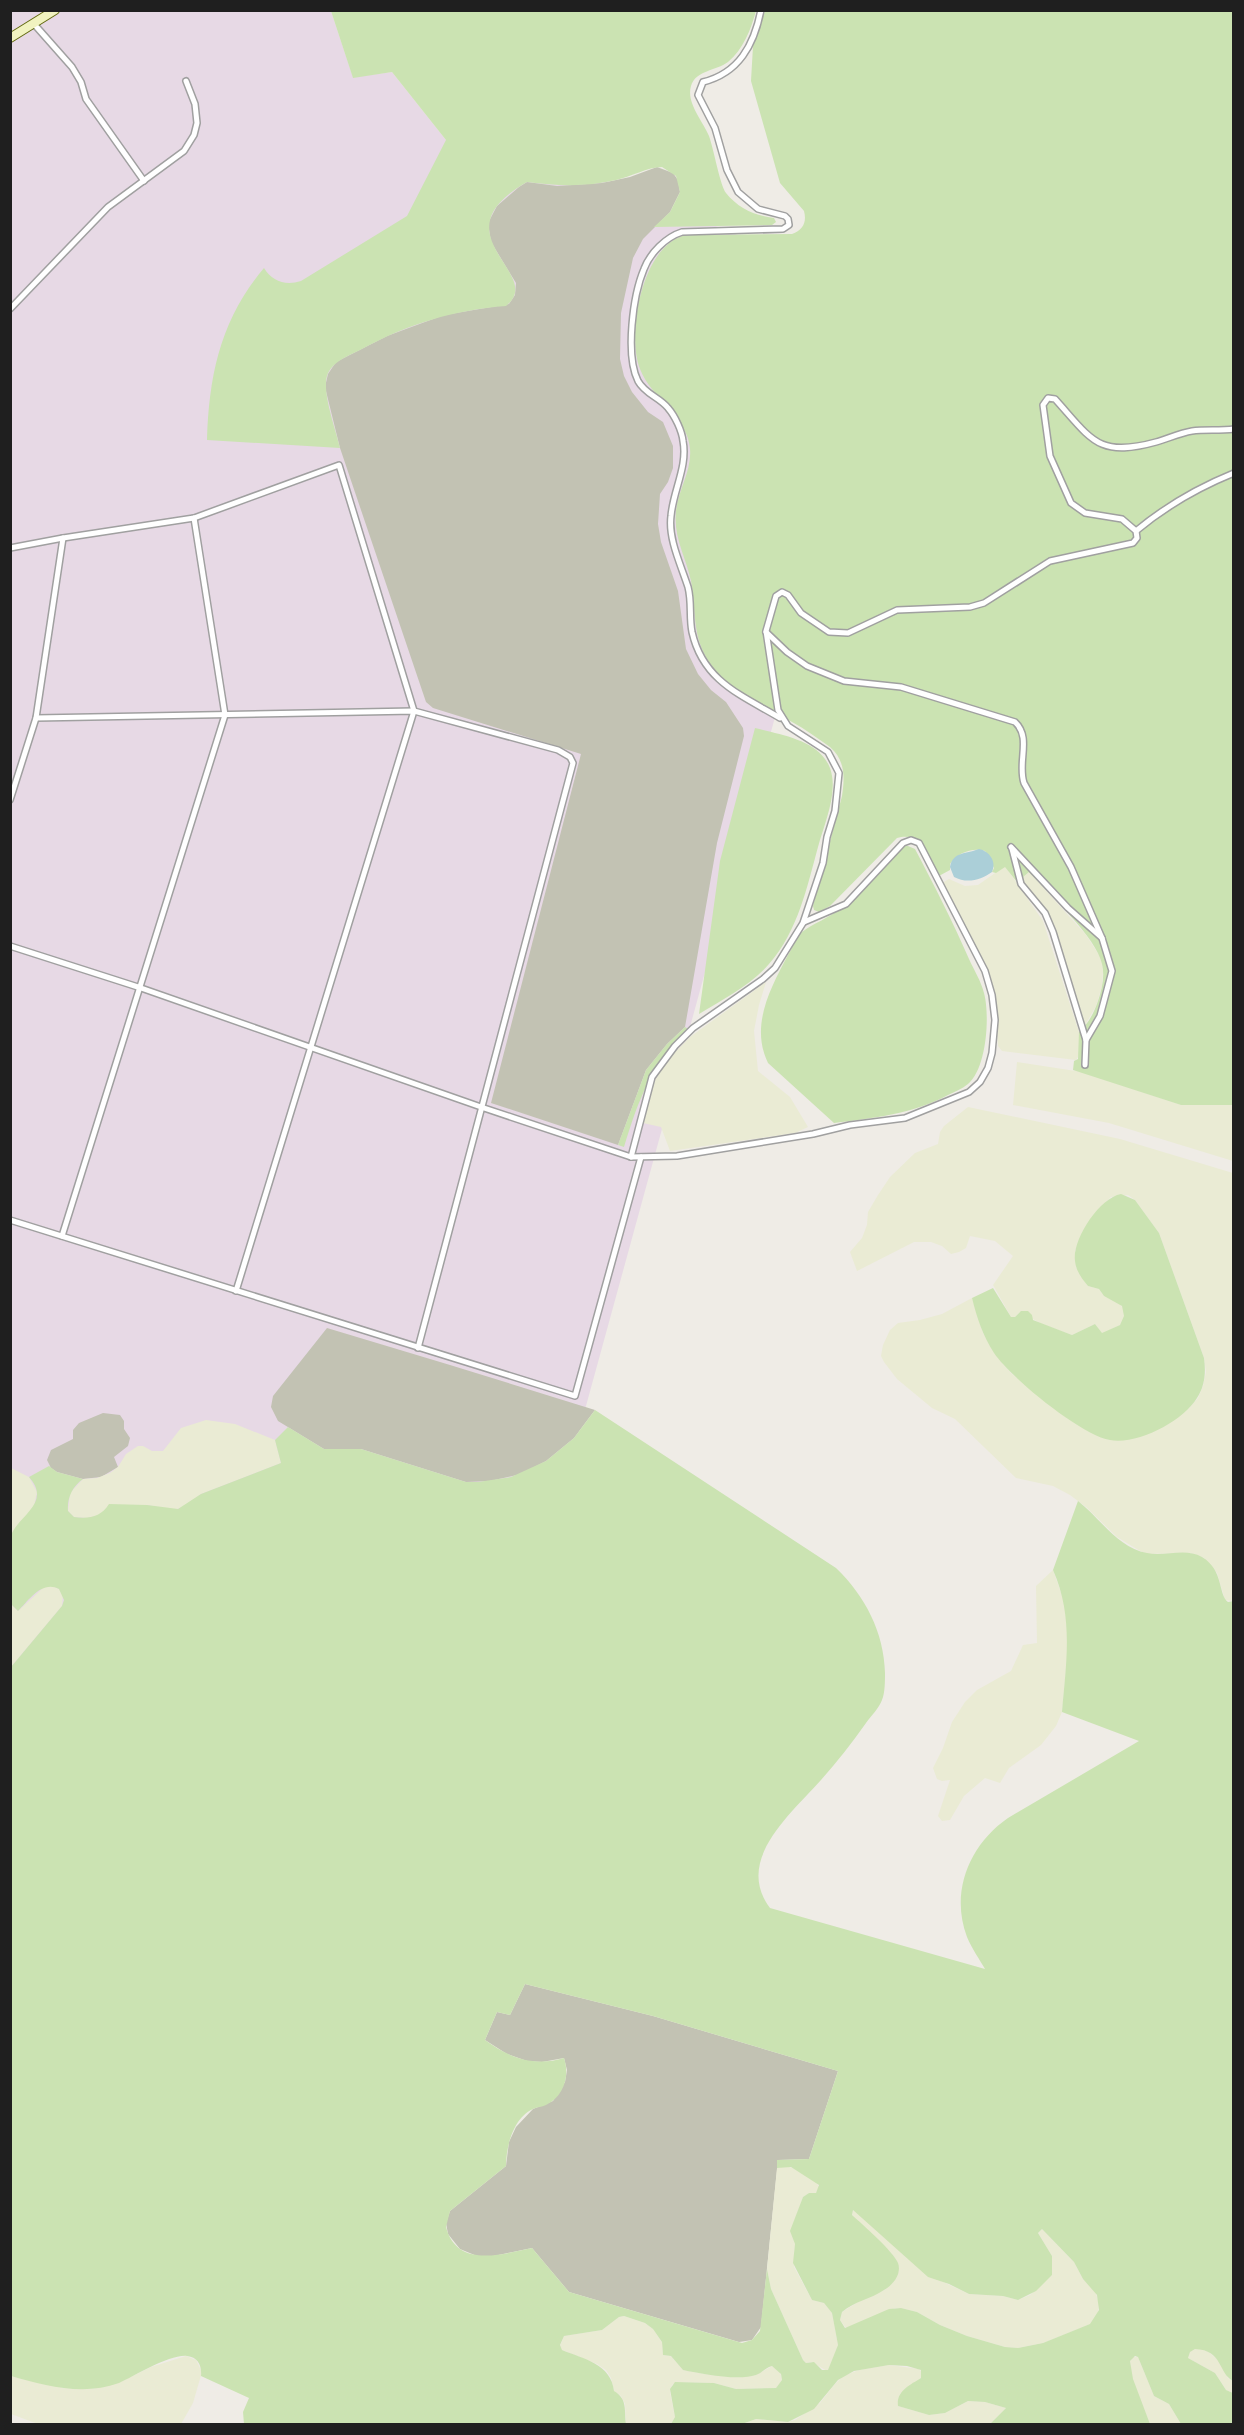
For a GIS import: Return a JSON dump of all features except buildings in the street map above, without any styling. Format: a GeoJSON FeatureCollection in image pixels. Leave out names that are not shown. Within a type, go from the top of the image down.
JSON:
{"type":"FeatureCollection","features":[{"type":"Feature","properties":{"kind":"street"},"geometry":{"type":"LineString","coordinates":[[10,38],[55,10]]}},
{"type":"Feature","properties":{"kind":"street"},"geometry":{"type":"LineString","coordinates":[[761,10],[744,56],[723,75],[703,82],[698,95],[715,128],[727,170],[738,192],[758,209],[785,216],[789,225],[783,229],[682,232],[668,239],[653,254],[644,269],[633,316],[631,348],[634,370],[640,384],[646,392],[668,408],[683,437],[686,454],[670,518],[672,537],[689,592],[692,632],[703,660],[722,684],[782,719]]}},
{"type":"Feature","properties":{"kind":"street"},"geometry":{"type":"LineString","coordinates":[[34,24],[72,67],[81,82],[86,99],[144,181]]}},
{"type":"Feature","properties":{"kind":"street"},"geometry":{"type":"LineString","coordinates":[[10,309],[108,207],[184,151],[194,135],[196,110],[186,81]]}},
{"type":"Feature","properties":{"kind":"street"},"geometry":{"type":"LineString","coordinates":[[631,1157],[652,1077],[659,1066],[693,1028],[775,969],[803,923],[816,890],[836,811],[839,773],[828,752],[788,726],[778,710],[766,631],[775,598],[780,593],[787,594],[801,613],[829,632],[848,633],[897,610],[970,607],[984,603],[1050,561],[1130,545],[1137,538],[1136,531],[1122,519],[1085,513],[1071,503],[1050,456],[1045,401],[1048,398],[1055,399],[1091,438],[1102,446],[1116,449],[1130,449],[1190,431],[1233,429]]}},
{"type":"Feature","properties":{"kind":"street"},"geometry":{"type":"LineString","coordinates":[[10,548],[194,518],[339,465],[414,711],[236,1291]]}},
{"type":"Feature","properties":{"kind":"street"},"geometry":{"type":"LineString","coordinates":[[1136,531],[1186,495],[1233,472]]}},
{"type":"Feature","properties":{"kind":"street"},"geometry":{"type":"LineString","coordinates":[[62,1236],[225,715],[194,518]]}},
{"type":"Feature","properties":{"kind":"street"},"geometry":{"type":"LineString","coordinates":[[10,800],[36,718],[63,538]]}},
{"type":"Feature","properties":{"kind":"street"},"geometry":{"type":"LineString","coordinates":[[766,631],[787,652],[807,666],[844,681],[901,687],[1015,722],[1020,726],[1024,738],[1021,771],[1024,783],[1071,867],[1102,938],[1112,971],[1100,1016],[1086,1040]]}},
{"type":"Feature","properties":{"kind":"street"},"geometry":{"type":"LineString","coordinates":[[36,718],[414,711],[558,750],[570,757],[573,763],[418,1348]]}},
{"type":"Feature","properties":{"kind":"street"},"geometry":{"type":"LineString","coordinates":[[10,946],[141,988],[631,1157],[677,1156],[813,1134],[850,1125],[905,1118],[969,1092],[980,1082],[988,1068],[992,1053],[995,1020],[993,995],[985,971],[919,843],[911,840],[903,843],[846,904],[803,923]]}},
{"type":"Feature","properties":{"kind":"street"},"geometry":{"type":"LineString","coordinates":[[1085,1065],[1086,1040],[1053,932],[1045,913],[1021,884],[1011,847],[1068,908],[1102,938]]}},
{"type":"Feature","properties":{"kind":"street"},"geometry":{"type":"LineString","coordinates":[[10,1220],[575,1396],[641,1157]]}},
{"type":"Feature","properties":{"kind":"shaded area"},"geometry":{"type":"Polygon","coordinates":[[[11,11],[331,11],[353,77],[392,72],[446,140],[522,146],[890,298],[513,1672],[11,2033],[11,11]]]}},
{"type":"Feature","properties":{"kind":"shaded area"},"geometry":{"type":"Polygon","coordinates":[[[657,167],[673,173],[678,180],[680,192],[670,212],[643,239],[633,258],[621,313],[620,359],[624,376],[632,392],[648,412],[663,422],[673,446],[673,468],[660,494],[658,524],[661,542],[678,591],[686,649],[698,674],[711,690],[726,702],[743,728],[744,736],[717,843],[685,1027],[667,1044],[646,1070],[618,1145],[491,1103],[581,754],[433,708],[426,702],[340,448],[325,387],[328,374],[336,362],[387,336],[444,315],[509,304],[515,295],[516,283],[491,242],[488,223],[497,206],[519,187],[527,182],[557,186],[602,183],[630,177],[657,167]]]}},
{"type":"Feature","properties":{"kind":"shaded area"},"geometry":{"type":"Polygon","coordinates":[[[1005,866],[1043,921],[1079,1032],[1080,1054],[1076,1060],[1002,1051],[998,1046],[994,991],[942,883],[949,879],[965,886],[978,885],[1005,866]]]}},
{"type":"Feature","properties":{"kind":"shaded area"},"geometry":{"type":"Polygon","coordinates":[[[1029,872],[1086,935],[1101,958],[1102,986],[1096,1006],[1084,1027],[1047,914],[1020,879],[1029,872]]]}},
{"type":"Feature","properties":{"kind":"shaded area"},"geometry":{"type":"Polygon","coordinates":[[[766,982],[754,1031],[758,1071],[790,1097],[808,1127],[795,1133],[670,1151],[661,1127],[643,1123],[655,1080],[669,1058],[690,1037],[766,982]]]}},
{"type":"Feature","properties":{"kind":"shaded area"},"geometry":{"type":"Polygon","coordinates":[[[1017,1062],[1082,1072],[1181,1105],[1233,1105],[1233,1161],[1109,1123],[1013,1105],[1017,1062]]]}},
{"type":"Feature","properties":{"kind":"shaded area"},"geometry":{"type":"Polygon","coordinates":[[[968,1107],[1120,1139],[1233,1173],[1233,1601],[1225,1600],[1217,1573],[1204,1558],[1191,1553],[1148,1554],[1140,1551],[1117,1537],[1070,1495],[1053,1486],[1016,1478],[955,1419],[932,1408],[897,1379],[884,1362],[881,1356],[883,1345],[890,1330],[898,1323],[942,1314],[972,1298],[983,1333],[995,1354],[1011,1373],[1067,1418],[1110,1440],[1128,1439],[1163,1427],[1187,1410],[1198,1398],[1203,1386],[1206,1372],[1204,1358],[1159,1233],[1135,1200],[1128,1195],[1111,1197],[1102,1206],[1085,1228],[1075,1251],[1076,1267],[1088,1286],[1099,1289],[1104,1296],[1119,1303],[1124,1309],[1124,1319],[1120,1325],[1102,1334],[1095,1324],[1072,1335],[1042,1324],[1020,1312],[1015,1317],[1011,1317],[993,1285],[1013,1256],[995,1241],[970,1236],[966,1248],[951,1254],[942,1246],[931,1242],[914,1242],[857,1271],[850,1252],[862,1238],[867,1225],[868,1212],[890,1177],[915,1153],[938,1144],[940,1132],[944,1126],[968,1107]]]}},
{"type":"Feature","properties":{"kind":"shaded area"},"geometry":{"type":"Polygon","coordinates":[[[327,1328],[595,1410],[574,1438],[546,1461],[521,1474],[490,1481],[466,1482],[361,1449],[324,1449],[278,1421],[271,1407],[273,1396],[327,1328]]]}},
{"type":"Feature","properties":{"kind":"shaded area"},"geometry":{"type":"Polygon","coordinates":[[[103,1413],[120,1415],[124,1421],[124,1429],[130,1438],[128,1446],[114,1457],[118,1467],[101,1477],[83,1479],[57,1472],[51,1468],[47,1460],[51,1450],[73,1439],[73,1430],[79,1423],[103,1413]]]}},
{"type":"Feature","properties":{"kind":"shaded area"},"geometry":{"type":"Polygon","coordinates":[[[206,1420],[235,1424],[275,1440],[281,1463],[201,1494],[186,1506],[174,1510],[147,1505],[87,1518],[74,1517],[68,1511],[70,1493],[83,1479],[97,1478],[110,1473],[118,1467],[126,1454],[138,1446],[152,1451],[163,1451],[181,1428],[206,1420]]]}},
{"type":"Feature","properties":{"kind":"shaded area"},"geometry":{"type":"Polygon","coordinates":[[[11,1468],[29,1477],[37,1492],[34,1506],[11,1537],[11,1468]]]}},
{"type":"Feature","properties":{"kind":"shaded area"},"geometry":{"type":"Polygon","coordinates":[[[1053,1570],[1065,1604],[1069,1636],[1062,1712],[1056,1726],[1041,1745],[1009,1768],[1000,1783],[985,1778],[964,1796],[950,1820],[942,1821],[938,1816],[950,1780],[937,1779],[933,1768],[952,1722],[965,1702],[977,1690],[1011,1671],[1023,1645],[1037,1643],[1036,1586],[1053,1570]]]}},
{"type":"Feature","properties":{"kind":"shaded area"},"geometry":{"type":"Polygon","coordinates":[[[50,1585],[59,1589],[63,1594],[62,1606],[11,1667],[11,1604],[18,1611],[44,1587],[50,1585]]]}},
{"type":"Feature","properties":{"kind":"shaded area"},"geometry":{"type":"Polygon","coordinates":[[[525,1984],[653,2016],[838,2071],[809,2159],[778,2160],[761,2327],[752,2340],[739,2342],[569,2292],[532,2248],[489,2257],[477,2256],[460,2249],[448,2234],[446,2223],[450,2211],[506,2166],[509,2142],[516,2127],[533,2109],[553,2101],[565,2082],[567,2070],[564,2058],[542,2062],[527,2061],[507,2054],[485,2040],[497,2012],[510,2015],[525,1984]]]}},
{"type":"Feature","properties":{"kind":"shaded area"},"geometry":{"type":"Polygon","coordinates":[[[785,2166],[816,2181],[819,2187],[816,2193],[809,2193],[803,2197],[791,2231],[795,2244],[794,2267],[812,2300],[824,2303],[832,2313],[838,2345],[831,2367],[827,2371],[812,2362],[806,2363],[803,2360],[771,2289],[767,2269],[777,2168],[785,2166]]]}},
{"type":"Feature","properties":{"kind":"shaded area"},"geometry":{"type":"Polygon","coordinates":[[[853,2210],[939,2280],[969,2294],[1003,2296],[1018,2300],[1030,2295],[1052,2275],[1052,2256],[1038,2233],[1042,2229],[1074,2262],[1083,2279],[1095,2291],[1099,2302],[1098,2314],[1091,2324],[1043,2343],[1018,2348],[1005,2347],[967,2336],[917,2312],[901,2308],[895,2308],[846,2328],[840,2320],[842,2312],[886,2289],[899,2271],[899,2267],[852,2215],[853,2210]]]}},
{"type":"Feature","properties":{"kind":"shaded area"},"geometry":{"type":"Polygon","coordinates":[[[624,2316],[645,2323],[653,2329],[662,2342],[663,2355],[671,2356],[683,2370],[710,2375],[746,2376],[756,2375],[772,2366],[780,2371],[782,2380],[776,2388],[736,2389],[714,2383],[677,2382],[672,2385],[670,2392],[675,2417],[671,2424],[626,2424],[625,2404],[621,2396],[614,2391],[611,2378],[606,2370],[562,2350],[560,2346],[564,2336],[602,2330],[619,2317],[624,2316]]]}},
{"type":"Feature","properties":{"kind":"shaded area"},"geometry":{"type":"Polygon","coordinates":[[[1198,2348],[1209,2352],[1221,2363],[1228,2378],[1233,2381],[1233,2393],[1226,2390],[1215,2373],[1188,2358],[1190,2351],[1198,2348]]]}},
{"type":"Feature","properties":{"kind":"shaded area"},"geometry":{"type":"Polygon","coordinates":[[[186,2356],[196,2360],[202,2372],[193,2403],[181,2424],[38,2424],[11,2414],[10,2376],[64,2388],[90,2389],[120,2382],[151,2367],[186,2356]]]}},
{"type":"Feature","properties":{"kind":"shaded area"},"geometry":{"type":"Polygon","coordinates":[[[1133,2357],[1138,2357],[1154,2396],[1169,2404],[1181,2424],[1150,2424],[1132,2379],[1130,2361],[1133,2357]]]}},
{"type":"Feature","properties":{"kind":"shaded area"},"geometry":{"type":"Polygon","coordinates":[[[889,2365],[919,2369],[922,2372],[921,2378],[900,2394],[898,2406],[929,2415],[945,2413],[968,2401],[985,2402],[1006,2408],[990,2424],[742,2424],[756,2419],[788,2422],[795,2420],[820,2403],[843,2376],[859,2370],[889,2365]]]}},
{"type":"Feature","properties":{"kind":"green space"},"geometry":{"type":"Polygon","coordinates":[[[331,11],[756,11],[749,32],[738,52],[728,62],[697,77],[690,92],[693,105],[709,136],[726,193],[741,207],[774,218],[776,222],[772,225],[654,227],[670,212],[680,192],[676,176],[662,167],[594,184],[561,185],[527,182],[501,201],[490,219],[490,236],[514,281],[515,294],[506,306],[468,311],[414,325],[379,340],[333,366],[327,376],[326,392],[340,448],[207,440],[211,392],[220,348],[237,307],[264,268],[275,279],[284,283],[301,281],[407,216],[446,140],[392,72],[353,78],[331,11]]]}},
{"type":"Feature","properties":{"kind":"green space"},"geometry":{"type":"Polygon","coordinates":[[[765,11],[1233,11],[1233,1105],[1181,1105],[1073,1070],[1074,1061],[1078,1059],[1079,1032],[1093,1014],[1102,987],[1103,969],[1098,953],[1082,929],[1029,872],[1017,882],[1005,867],[996,873],[992,872],[994,868],[985,851],[970,850],[961,854],[950,864],[950,870],[937,877],[918,842],[913,838],[897,838],[830,906],[819,912],[814,910],[813,906],[842,796],[844,782],[841,763],[830,747],[733,687],[706,657],[698,638],[691,581],[676,530],[677,503],[689,465],[688,438],[676,417],[645,379],[636,354],[635,335],[641,292],[648,272],[658,255],[671,242],[686,235],[792,234],[803,225],[804,211],[780,183],[751,81],[753,46],[765,11]]]}},
{"type":"Feature","properties":{"kind":"green space"},"geometry":{"type":"Polygon","coordinates":[[[755,728],[793,738],[819,752],[830,769],[833,791],[831,802],[800,908],[779,951],[754,979],[699,1014],[720,861],[755,728]]]}},
{"type":"Feature","properties":{"kind":"green space"},"geometry":{"type":"Polygon","coordinates":[[[902,846],[915,849],[981,984],[987,1014],[983,1054],[974,1076],[968,1084],[958,1090],[921,1107],[834,1123],[768,1063],[761,1035],[764,1008],[775,981],[800,934],[836,912],[849,901],[902,846]]]}},
{"type":"Feature","properties":{"kind":"green space"},"geometry":{"type":"Polygon","coordinates":[[[685,1027],[688,1029],[655,1070],[641,1098],[624,1147],[618,1145],[646,1070],[667,1044],[685,1027]]]}},
{"type":"Feature","properties":{"kind":"green space"},"geometry":{"type":"Polygon","coordinates":[[[1121,1194],[1135,1200],[1159,1233],[1204,1358],[1205,1368],[1200,1393],[1181,1415],[1159,1430],[1121,1441],[1097,1436],[1082,1428],[1048,1404],[1015,1376],[990,1347],[972,1298],[993,1288],[1011,1317],[1015,1317],[1021,1311],[1028,1311],[1033,1320],[1072,1335],[1095,1324],[1102,1333],[1120,1325],[1124,1316],[1122,1306],[1104,1296],[1099,1289],[1088,1286],[1078,1271],[1075,1252],[1082,1232],[1096,1211],[1104,1203],[1121,1194]]]}},
{"type":"Feature","properties":{"kind":"green space"},"geometry":{"type":"Polygon","coordinates":[[[595,1410],[836,1568],[856,1590],[877,1629],[884,1658],[882,1700],[839,1759],[782,1823],[762,1855],[759,1873],[761,1890],[770,1908],[985,1969],[967,1937],[962,1920],[962,1887],[973,1856],[994,1829],[1008,1818],[1139,1741],[1062,1712],[1066,1623],[1060,1588],[1053,1570],[1078,1501],[1118,1539],[1137,1550],[1154,1554],[1182,1552],[1195,1554],[1209,1562],[1214,1569],[1225,1599],[1228,1602],[1234,1601],[1233,2381],[1211,2353],[1195,2349],[1190,2352],[1188,2358],[1215,2373],[1226,2390],[1233,2393],[1233,2424],[1181,2424],[1169,2404],[1154,2396],[1138,2357],[1135,2356],[1130,2361],[1133,2379],[1150,2424],[990,2424],[1006,2408],[985,2402],[968,2401],[945,2413],[929,2415],[898,2406],[901,2392],[921,2378],[921,2370],[889,2365],[854,2371],[838,2380],[814,2409],[788,2422],[756,2419],[742,2424],[671,2424],[675,2417],[670,2389],[675,2382],[714,2383],[736,2389],[776,2388],[782,2380],[781,2374],[772,2366],[748,2377],[720,2376],[683,2370],[671,2356],[663,2355],[662,2342],[653,2329],[645,2323],[624,2316],[619,2317],[602,2330],[564,2336],[560,2345],[562,2350],[595,2364],[608,2374],[614,2391],[622,2398],[626,2424],[244,2424],[243,2412],[249,2398],[201,2376],[198,2363],[194,2358],[187,2356],[171,2358],[119,2383],[92,2389],[51,2386],[11,2376],[11,1667],[62,1606],[64,1600],[59,1589],[47,1587],[36,1592],[18,1611],[11,1604],[10,1538],[31,1509],[37,1495],[35,1486],[29,1477],[49,1466],[57,1472],[83,1479],[71,1493],[68,1511],[74,1517],[85,1518],[98,1514],[109,1504],[178,1509],[201,1494],[281,1463],[275,1440],[288,1427],[324,1449],[361,1449],[466,1482],[511,1477],[546,1461],[574,1438],[595,1410]],[[525,1984],[510,2015],[497,2012],[485,2040],[503,2052],[523,2059],[543,2062],[564,2058],[566,2078],[561,2091],[552,2101],[533,2109],[520,2119],[509,2142],[506,2166],[450,2211],[446,2227],[452,2240],[460,2249],[482,2256],[532,2248],[569,2292],[742,2343],[752,2340],[760,2331],[767,2269],[771,2289],[803,2360],[806,2363],[814,2362],[822,2370],[828,2370],[838,2345],[832,2313],[824,2303],[812,2300],[793,2263],[795,2244],[790,2231],[803,2197],[809,2193],[816,2193],[819,2185],[791,2167],[777,2168],[777,2160],[809,2159],[838,2071],[653,2016],[525,1984]],[[853,2210],[852,2215],[891,2252],[898,2263],[899,2271],[896,2279],[887,2288],[842,2312],[840,2320],[845,2328],[889,2309],[901,2308],[917,2312],[967,2336],[1005,2347],[1018,2348],[1043,2343],[1090,2324],[1099,2310],[1097,2295],[1083,2279],[1074,2262],[1042,2229],[1038,2233],[1052,2256],[1052,2275],[1036,2291],[1018,2300],[1003,2296],[969,2294],[928,2277],[853,2210]]]}},
{"type":"Feature","properties":{"kind":"water"},"geometry":{"type":"Polygon","coordinates":[[[979,849],[991,857],[992,872],[974,880],[954,877],[950,867],[954,858],[979,849]]]}}]}
